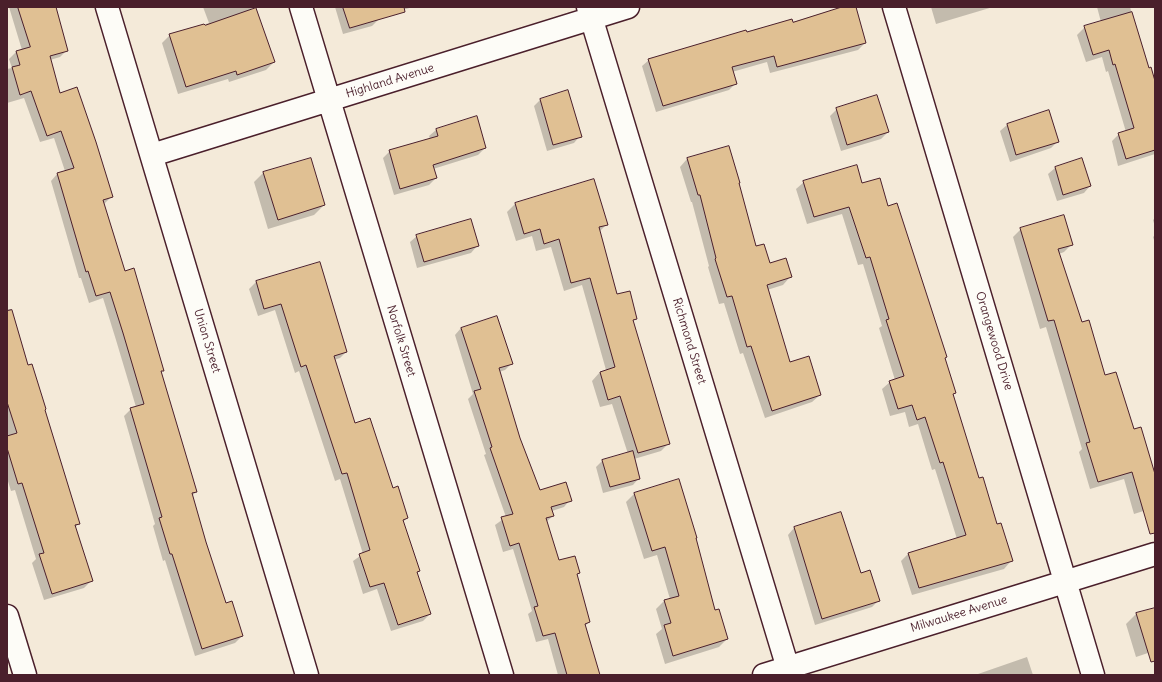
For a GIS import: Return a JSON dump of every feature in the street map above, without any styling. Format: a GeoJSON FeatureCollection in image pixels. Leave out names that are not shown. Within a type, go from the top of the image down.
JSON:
{"type":"FeatureCollection","features":[{"type":"Feature","properties":{"kind":"street","name":"Union Street"},"geometry":{"type":"LineString","coordinates":[[108,7],[307,675]]}},
{"type":"Feature","properties":{"kind":"street","name":"Norfolk Street"},"geometry":{"type":"LineString","coordinates":[[300,7],[502,675]]}},
{"type":"Feature","properties":{"kind":"street","name":"Highland Avenue"},"geometry":{"type":"LineString","coordinates":[[152,155],[328,101],[590,13],[628,7]]}},
{"type":"Feature","properties":{"kind":"street","name":"Orangewood Drive"},"geometry":{"type":"LineString","coordinates":[[894,7],[1094,675]]}},
{"type":"Feature","properties":{"kind":"street","name":"Richmond Street"},"geometry":{"type":"LineString","coordinates":[[590,13],[789,671]]}},
{"type":"Feature","properties":{"kind":"street","name":"Milwaukee Avenue"},"geometry":{"type":"LineString","coordinates":[[764,675],[789,671],[1066,581],[1155,554]]}},
{"type":"Feature","properties":{"kind":"street"},"geometry":{"type":"LineString","coordinates":[[7,616],[25,675]]}},
{"type":"Feature","properties":{"kind":"building"},"geometry":{"type":"Polygon","coordinates":[[[18,7],[56,7],[68,51],[50,56],[60,93],[77,87],[96,142],[113,197],[103,200],[125,271],[134,268],[164,371],[161,371],[197,492],[192,493],[206,542],[226,603],[232,601],[243,636],[202,649],[159,518],[162,517],[130,408],[144,404],[123,333],[110,292],[96,296],[88,271],[86,272],[57,173],[74,168],[61,131],[47,136],[31,91],[20,95],[12,67],[20,65],[16,51],[30,47],[18,7]]]}},
{"type":"Feature","properties":{"kind":"building"},"geometry":{"type":"Polygon","coordinates":[[[343,7],[404,7],[405,12],[350,28],[343,7]]]}},
{"type":"Feature","properties":{"kind":"building"},"geometry":{"type":"Polygon","coordinates":[[[842,7],[856,7],[866,43],[777,67],[774,56],[732,67],[737,84],[663,106],[648,59],[746,30],[747,32],[792,19],[793,22],[842,7]]]}},
{"type":"Feature","properties":{"kind":"building"},"geometry":{"type":"Polygon","coordinates":[[[256,8],[275,62],[237,75],[236,71],[186,87],[169,34],[204,24],[205,25],[256,8]]]}},
{"type":"Feature","properties":{"kind":"building"},"geometry":{"type":"Polygon","coordinates":[[[1132,12],[1149,68],[1151,67],[1155,81],[1155,150],[1126,159],[1118,133],[1134,128],[1115,64],[1113,65],[1109,50],[1093,55],[1084,26],[1132,12]]]}},
{"type":"Feature","properties":{"kind":"building"},"geometry":{"type":"Polygon","coordinates":[[[568,90],[582,137],[553,145],[540,99],[568,90]]]}},
{"type":"Feature","properties":{"kind":"building"},"geometry":{"type":"Polygon","coordinates":[[[877,95],[889,132],[847,145],[836,108],[877,95]]]}},
{"type":"Feature","properties":{"kind":"building"},"geometry":{"type":"Polygon","coordinates":[[[1049,110],[1059,142],[1016,155],[1007,124],[1049,110]]]}},
{"type":"Feature","properties":{"kind":"building"},"geometry":{"type":"Polygon","coordinates":[[[477,116],[486,148],[433,165],[437,178],[400,189],[389,150],[438,136],[436,129],[477,116]]]}},
{"type":"Feature","properties":{"kind":"building"},"geometry":{"type":"Polygon","coordinates":[[[729,146],[756,246],[764,244],[770,263],[786,258],[792,277],[767,285],[790,362],[809,356],[821,395],[772,411],[751,346],[747,347],[732,296],[727,297],[715,259],[716,258],[700,195],[698,195],[687,158],[729,146]]]}},
{"type":"Feature","properties":{"kind":"building"},"geometry":{"type":"Polygon","coordinates":[[[311,158],[325,205],[278,220],[263,172],[311,158]]]}},
{"type":"Feature","properties":{"kind":"building"},"geometry":{"type":"Polygon","coordinates":[[[1082,158],[1091,186],[1063,195],[1055,167],[1082,158]]]}},
{"type":"Feature","properties":{"kind":"building"},"geometry":{"type":"Polygon","coordinates":[[[857,165],[862,183],[880,178],[888,206],[897,203],[947,357],[945,358],[956,393],[953,394],[979,478],[983,477],[997,524],[1001,523],[1013,561],[919,588],[908,553],[966,535],[943,462],[940,463],[925,417],[917,420],[912,405],[898,409],[889,381],[904,376],[886,320],[889,319],[870,257],[866,258],[849,207],[814,217],[803,181],[857,165]]]}},
{"type":"Feature","properties":{"kind":"building"},"geometry":{"type":"Polygon","coordinates":[[[594,179],[608,225],[599,227],[617,294],[630,291],[637,319],[633,320],[670,444],[638,453],[620,396],[608,400],[600,372],[615,367],[590,278],[571,283],[559,239],[544,244],[540,229],[524,234],[515,203],[594,179]]]}},
{"type":"Feature","properties":{"kind":"building"},"geometry":{"type":"Polygon","coordinates":[[[1064,215],[1073,245],[1058,249],[1082,322],[1089,320],[1105,375],[1116,372],[1134,429],[1141,427],[1155,474],[1155,533],[1150,534],[1132,472],[1098,482],[1086,443],[1090,442],[1054,320],[1048,321],[1020,228],[1064,215]]]}},
{"type":"Feature","properties":{"kind":"building"},"geometry":{"type":"Polygon","coordinates":[[[471,219],[479,246],[424,262],[416,235],[471,219]]]}},
{"type":"Feature","properties":{"kind":"building"},"geometry":{"type":"Polygon","coordinates":[[[320,262],[347,352],[334,356],[355,423],[370,418],[393,488],[398,486],[408,518],[403,520],[420,571],[417,572],[431,614],[398,625],[384,583],[370,587],[359,554],[370,550],[347,473],[342,474],[306,365],[301,367],[281,304],[264,309],[256,281],[320,262]]]}},
{"type":"Feature","properties":{"kind":"building"},"geometry":{"type":"Polygon","coordinates":[[[12,310],[28,365],[32,364],[46,409],[45,410],[80,524],[75,525],[93,581],[52,594],[39,554],[44,553],[22,483],[18,484],[7,448],[7,436],[17,433],[7,402],[7,311],[12,310]]]}},
{"type":"Feature","properties":{"kind":"building"},"geometry":{"type":"Polygon","coordinates":[[[497,316],[513,364],[499,368],[520,438],[540,490],[566,482],[572,501],[551,507],[554,516],[546,518],[559,560],[575,556],[580,573],[577,574],[590,622],[585,624],[600,675],[567,675],[555,633],[543,636],[534,607],[538,606],[519,543],[510,546],[501,517],[513,514],[490,448],[492,447],[474,391],[481,389],[461,328],[497,316]]]}},
{"type":"Feature","properties":{"kind":"building"},"geometry":{"type":"Polygon","coordinates":[[[633,451],[640,479],[610,487],[602,460],[633,451]]]}},
{"type":"Feature","properties":{"kind":"building"},"geometry":{"type":"Polygon","coordinates":[[[679,479],[697,538],[715,610],[719,609],[728,639],[673,656],[664,625],[671,623],[664,600],[679,596],[665,547],[652,551],[634,493],[679,479]]]}},
{"type":"Feature","properties":{"kind":"building"},"geometry":{"type":"Polygon","coordinates":[[[841,512],[861,573],[870,570],[880,601],[822,619],[794,527],[841,512]]]}},
{"type":"Feature","properties":{"kind":"building"},"geometry":{"type":"Polygon","coordinates":[[[1155,608],[1155,661],[1151,662],[1136,613],[1155,608]]]}}]}
